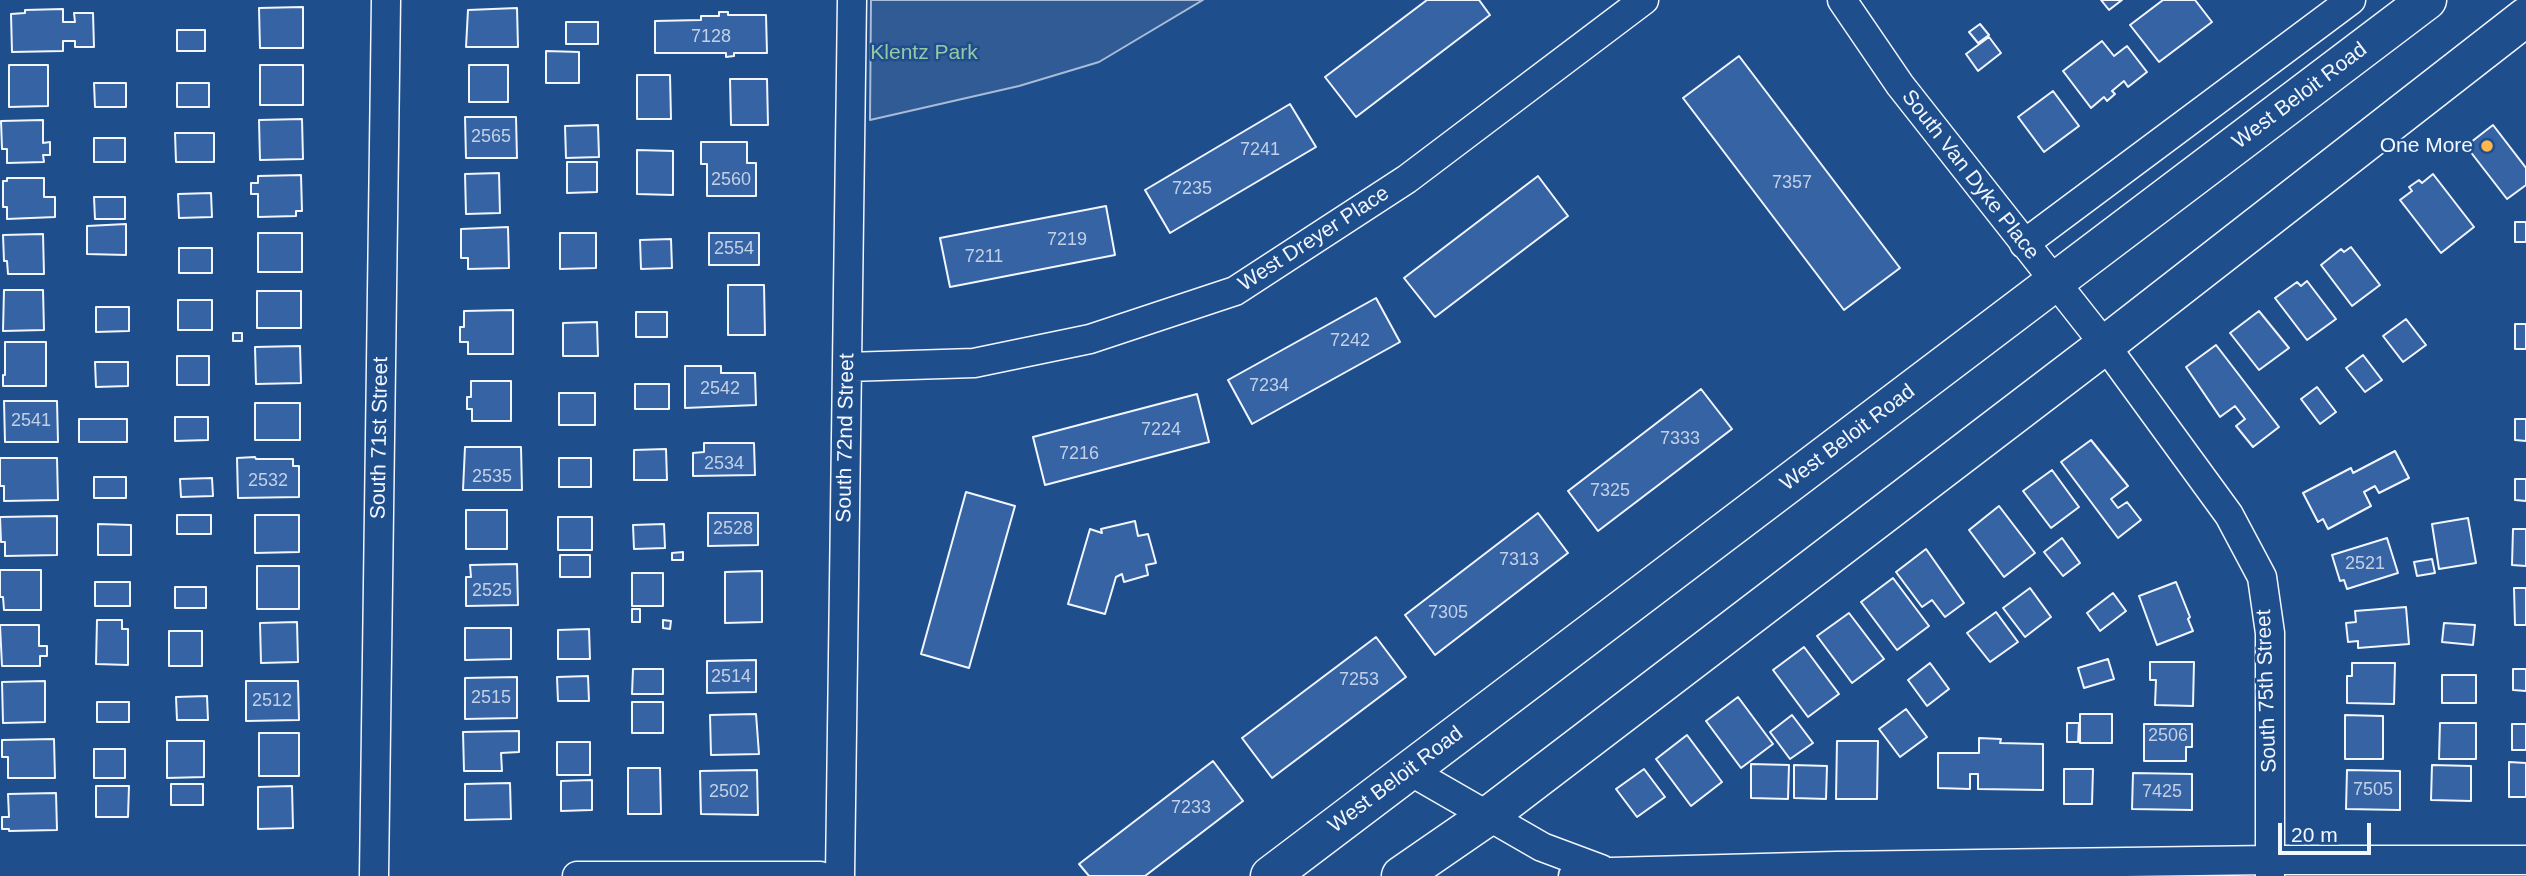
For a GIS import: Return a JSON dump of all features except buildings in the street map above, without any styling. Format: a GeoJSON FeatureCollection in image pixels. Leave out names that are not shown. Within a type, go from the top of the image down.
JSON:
{"type":"FeatureCollection","features":[{"type":"Feature","properties":{"kind":"main road","name":"West Beloit Road"},"geometry":{"type":"LineString","coordinates":[[1274,875],[2427,0]]}},
{"type":"Feature","properties":{"kind":"main road"},"geometry":{"type":"LineString","coordinates":[[1401,876],[1488,816],[2105,345],[2526,18]]}},
{"type":"Feature","properties":{"kind":"street","name":"South 71st Street"},"geometry":{"type":"LineString","coordinates":[[374,876],[386,0]]}},
{"type":"Feature","properties":{"kind":"street","name":"South 72nd Street"},"geometry":{"type":"LineString","coordinates":[[840,876],[852,0]]}},
{"type":"Feature","properties":{"kind":"street","name":"West Dreyer Place"},"geometry":{"type":"LineString","coordinates":[[847,367],[974,363],[1090,339],[1235,291],[1407,179],[1644,0]]}},
{"type":"Feature","properties":{"kind":"street","name":"South Van Dyke Place"},"geometry":{"type":"LineString","coordinates":[[1842,0],[1900,85],[2105,345]]}},
{"type":"Feature","properties":{"kind":"street"},"geometry":{"type":"LineString","coordinates":[[2024,244],[2351,0]]}},
{"type":"Feature","properties":{"kind":"street","name":"South 75th Street"},"geometry":{"type":"LineString","coordinates":[[2105,345],[2229,515],[2262,577],[2270,633],[2270,868]]}},
{"type":"Feature","properties":{"kind":"street"},"geometry":{"type":"LineString","coordinates":[[1410,771],[1542,847],[1611,872]]}},
{"type":"Feature","properties":{"kind":"street"},"geometry":{"type":"LineString","coordinates":[[1573,876],[1611,872],[2270,868],[2526,860]]}},
{"type":"Feature","properties":{"kind":"street"},"geometry":{"type":"LineString","coordinates":[[577,876],[820,876]]}},
{"type":"Feature","properties":{"kind":"green space","name":"Klentz Park"},"geometry":{"type":"Polygon","coordinates":[[[871,0],[1203,0],[1099,62],[1019,86],[870,120],[871,0]]]}},
{"type":"Feature","properties":{"kind":"place","name":"One More"},"geometry":{"type":"Point","coordinates":[2487,146]}}]}
